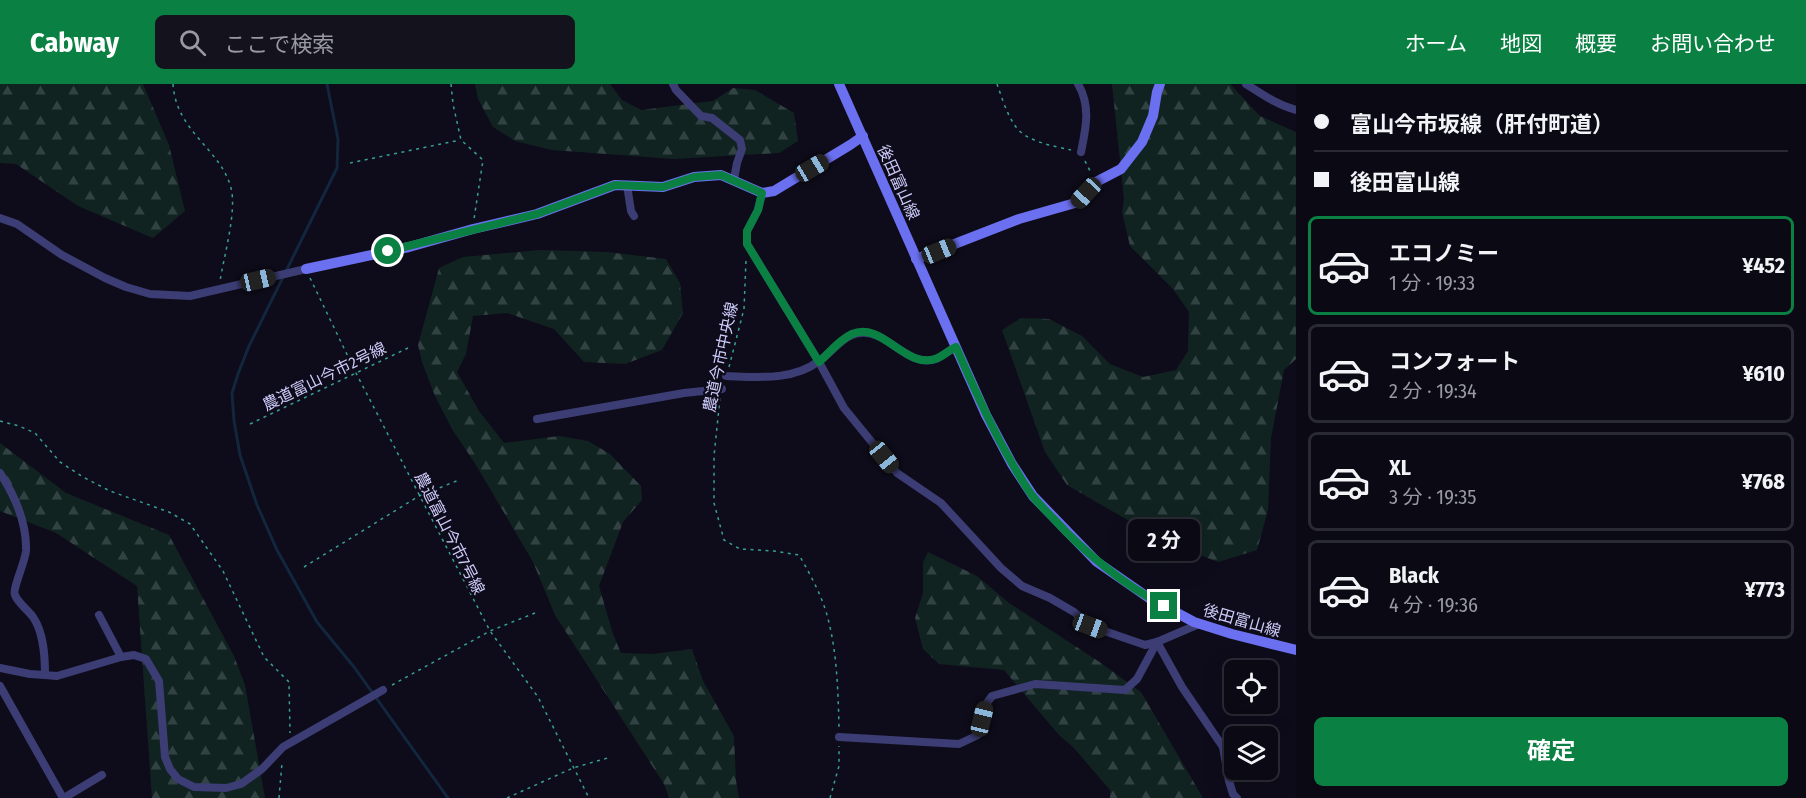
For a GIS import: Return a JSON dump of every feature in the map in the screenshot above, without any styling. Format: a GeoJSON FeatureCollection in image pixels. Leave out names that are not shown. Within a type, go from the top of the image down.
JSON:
{"type":"FeatureCollection","features":[{"type":"Feature","properties":{"kind":"street"},"geometry":{"type":"LineString","coordinates":[[673,84],[701,116],[712,118],[740,140],[742,149],[734,179]]}},
{"type":"Feature","properties":{"kind":"street","name":"後田富山線"},"geometry":{"type":"LineString","coordinates":[[839,84],[986,415],[1012,464],[1033,496],[1097,562],[1149,598],[1200,624],[1296,650]]}},
{"type":"Feature","properties":{"kind":"street"},"geometry":{"type":"LineString","coordinates":[[1078,84],[1086,104],[1086,126],[1081,152]]}},
{"type":"Feature","properties":{"kind":"street"},"geometry":{"type":"LineString","coordinates":[[916,259],[1019,219],[1075,203],[1096,182],[1121,169],[1142,142],[1153,116],[1160,84]]}},
{"type":"Feature","properties":{"kind":"street"},"geometry":{"type":"LineString","coordinates":[[1246,84],[1265,97],[1296,110]]}},
{"type":"Feature","properties":{"kind":"street"},"geometry":{"type":"LineString","coordinates":[[0,218],[17,224],[62,255],[126,287],[150,294],[190,296],[409,247],[537,214],[615,185],[663,187],[694,177],[721,175],[762,193],[774,191],[863,136]]}},
{"type":"Feature","properties":{"kind":"street"},"geometry":{"type":"LineString","coordinates":[[627,185],[631,211],[634,216]]}},
{"type":"Feature","properties":{"kind":"street"},"geometry":{"type":"LineString","coordinates":[[762,193],[758,210],[747,231],[747,244],[819,362],[844,408],[897,473],[941,503],[1001,568],[1022,586],[1074,612],[1090,626],[1145,645],[1200,624]]}},
{"type":"Feature","properties":{"kind":"street"},"geometry":{"type":"LineString","coordinates":[[726,376],[761,377],[790,374],[806,369],[819,362],[842,340],[852,334],[863,332],[877,336],[910,356],[924,360],[935,359],[956,347]]}},
{"type":"Feature","properties":{"kind":"street"},"geometry":{"type":"LineString","coordinates":[[537,419],[684,393],[722,389]]}},
{"type":"Feature","properties":{"kind":"street"},"geometry":{"type":"LineString","coordinates":[[0,472],[15,498],[25,533],[26,553],[14,588],[15,596],[34,619],[41,637],[45,655],[45,675]]}},
{"type":"Feature","properties":{"kind":"street"},"geometry":{"type":"LineString","coordinates":[[99,615],[121,657]]}},
{"type":"Feature","properties":{"kind":"street"},"geometry":{"type":"LineString","coordinates":[[839,737],[959,744],[978,735],[986,704],[992,696],[1035,684],[1125,690],[1137,679],[1157,642]]}},
{"type":"Feature","properties":{"kind":"street"},"geometry":{"type":"LineString","coordinates":[[1157,642],[1182,687],[1223,747],[1229,781],[1233,794],[1237,798]]}},
{"type":"Feature","properties":{"kind":"street"},"geometry":{"type":"LineString","coordinates":[[0,668],[30,675],[57,676],[121,657],[135,655],[146,659],[159,681],[165,757],[170,769],[178,779],[194,787],[209,788],[226,788],[241,784],[262,769],[287,745],[383,690]]}},
{"type":"Feature","properties":{"kind":"street"},"geometry":{"type":"LineString","coordinates":[[0,686],[63,798],[102,776]]}},
{"type":"Feature","properties":{"kind":"path"},"geometry":{"type":"LineString","coordinates":[[173,84],[174,97],[183,118],[222,169],[231,188],[231,218],[219,289]]}},
{"type":"Feature","properties":{"kind":"path"},"geometry":{"type":"LineString","coordinates":[[451,84],[461,140],[483,160],[473,229]]}},
{"type":"Feature","properties":{"kind":"path"},"geometry":{"type":"LineString","coordinates":[[997,84],[1017,128],[1029,137],[1081,152],[1096,182]]}},
{"type":"Feature","properties":{"kind":"path"},"geometry":{"type":"LineString","coordinates":[[350,163],[461,140]]}},
{"type":"Feature","properties":{"kind":"path","name":"農道今市中央線"},"geometry":{"type":"LineString","coordinates":[[726,376],[744,309],[747,244]]}},
{"type":"Feature","properties":{"kind":"path","name":"農道富山今市7号線"},"geometry":{"type":"LineString","coordinates":[[306,269],[356,373],[490,631],[538,697],[589,798]]}},
{"type":"Feature","properties":{"kind":"path","name":"農道富山今市2号線"},"geometry":{"type":"LineString","coordinates":[[250,424],[408,348]]}},
{"type":"Feature","properties":{"kind":"path","name":"農道今市中央線"},"geometry":{"type":"LineString","coordinates":[[722,389],[715,445],[714,502],[724,540],[740,549],[799,555],[814,582],[827,614],[837,668],[839,737],[839,766],[830,798]]}},
{"type":"Feature","properties":{"kind":"path"},"geometry":{"type":"LineString","coordinates":[[0,421],[35,433],[60,462],[83,477],[110,491],[169,512],[190,525],[223,571],[264,657],[289,682],[287,745],[279,798]]}},
{"type":"Feature","properties":{"kind":"path"},"geometry":{"type":"LineString","coordinates":[[304,567],[419,496],[459,480]]}},
{"type":"Feature","properties":{"kind":"path"},"geometry":{"type":"LineString","coordinates":[[383,690],[490,631],[535,613]]}},
{"type":"Feature","properties":{"kind":"path"},"geometry":{"type":"LineString","coordinates":[[507,798],[573,768],[610,757]]}},
{"type":"Feature","properties":{"kind":"green space"},"geometry":{"type":"Polygon","coordinates":[[[0,84],[143,84],[169,145],[185,211],[153,238],[78,206],[16,164],[0,163],[0,84]]]}},
{"type":"Feature","properties":{"kind":"green space"},"geometry":{"type":"Polygon","coordinates":[[[475,84],[610,84],[622,100],[641,110],[713,101],[733,88],[755,90],[794,113],[798,141],[779,153],[674,159],[552,150],[515,141],[493,127],[478,99],[475,84]]]}},
{"type":"Feature","properties":{"kind":"green space"},"geometry":{"type":"Polygon","coordinates":[[[1112,84],[1230,84],[1260,116],[1296,132],[1296,359],[1284,370],[1271,438],[1268,510],[1257,550],[1218,562],[1164,541],[1067,485],[1045,452],[1002,330],[1021,318],[1049,319],[1082,336],[1110,364],[1143,377],[1176,370],[1188,351],[1189,312],[1173,289],[1130,246],[1122,212],[1124,199],[1112,84]]]}},
{"type":"Feature","properties":{"kind":"green space"},"geometry":{"type":"Polygon","coordinates":[[[540,250],[607,252],[666,259],[680,283],[683,313],[662,350],[625,364],[584,362],[554,329],[507,313],[473,316],[466,354],[457,372],[479,411],[504,443],[559,436],[588,441],[610,454],[641,486],[642,500],[623,522],[599,586],[613,634],[621,653],[652,654],[692,649],[703,681],[734,736],[739,798],[669,798],[664,784],[555,615],[533,562],[452,429],[435,396],[422,362],[418,345],[439,268],[463,257],[540,250]]]}},
{"type":"Feature","properties":{"kind":"green space"},"geometry":{"type":"Polygon","coordinates":[[[0,443],[66,493],[169,535],[234,656],[245,685],[265,798],[152,798],[137,586],[56,533],[0,511],[0,443]]]}},
{"type":"Feature","properties":{"kind":"green space"},"geometry":{"type":"Polygon","coordinates":[[[928,552],[977,576],[1009,603],[1141,692],[1203,798],[1110,798],[1110,790],[1074,748],[1059,735],[1004,670],[939,664],[923,649],[915,618],[923,593],[923,562],[928,552]]]}},
{"type":"Feature","properties":{"kind":"waterway"},"geometry":{"type":"LineString","coordinates":[[327,84],[338,139],[337,168],[249,346],[232,393],[234,421],[240,455],[257,505],[277,550],[317,622],[354,667],[448,798]]}},
{"type":"Feature","properties":{"kind":"route"},"geometry":{"type":"LineString","coordinates":[[388,251],[537,214],[615,185],[663,187],[707,175],[721,175],[734,179],[762,193],[758,210],[747,231],[747,244],[819,362],[842,340],[852,334],[863,332],[877,336],[910,356],[924,360],[935,359],[956,347],[986,415],[1012,464],[1033,496],[1097,562],[1164,606]]}}]}
